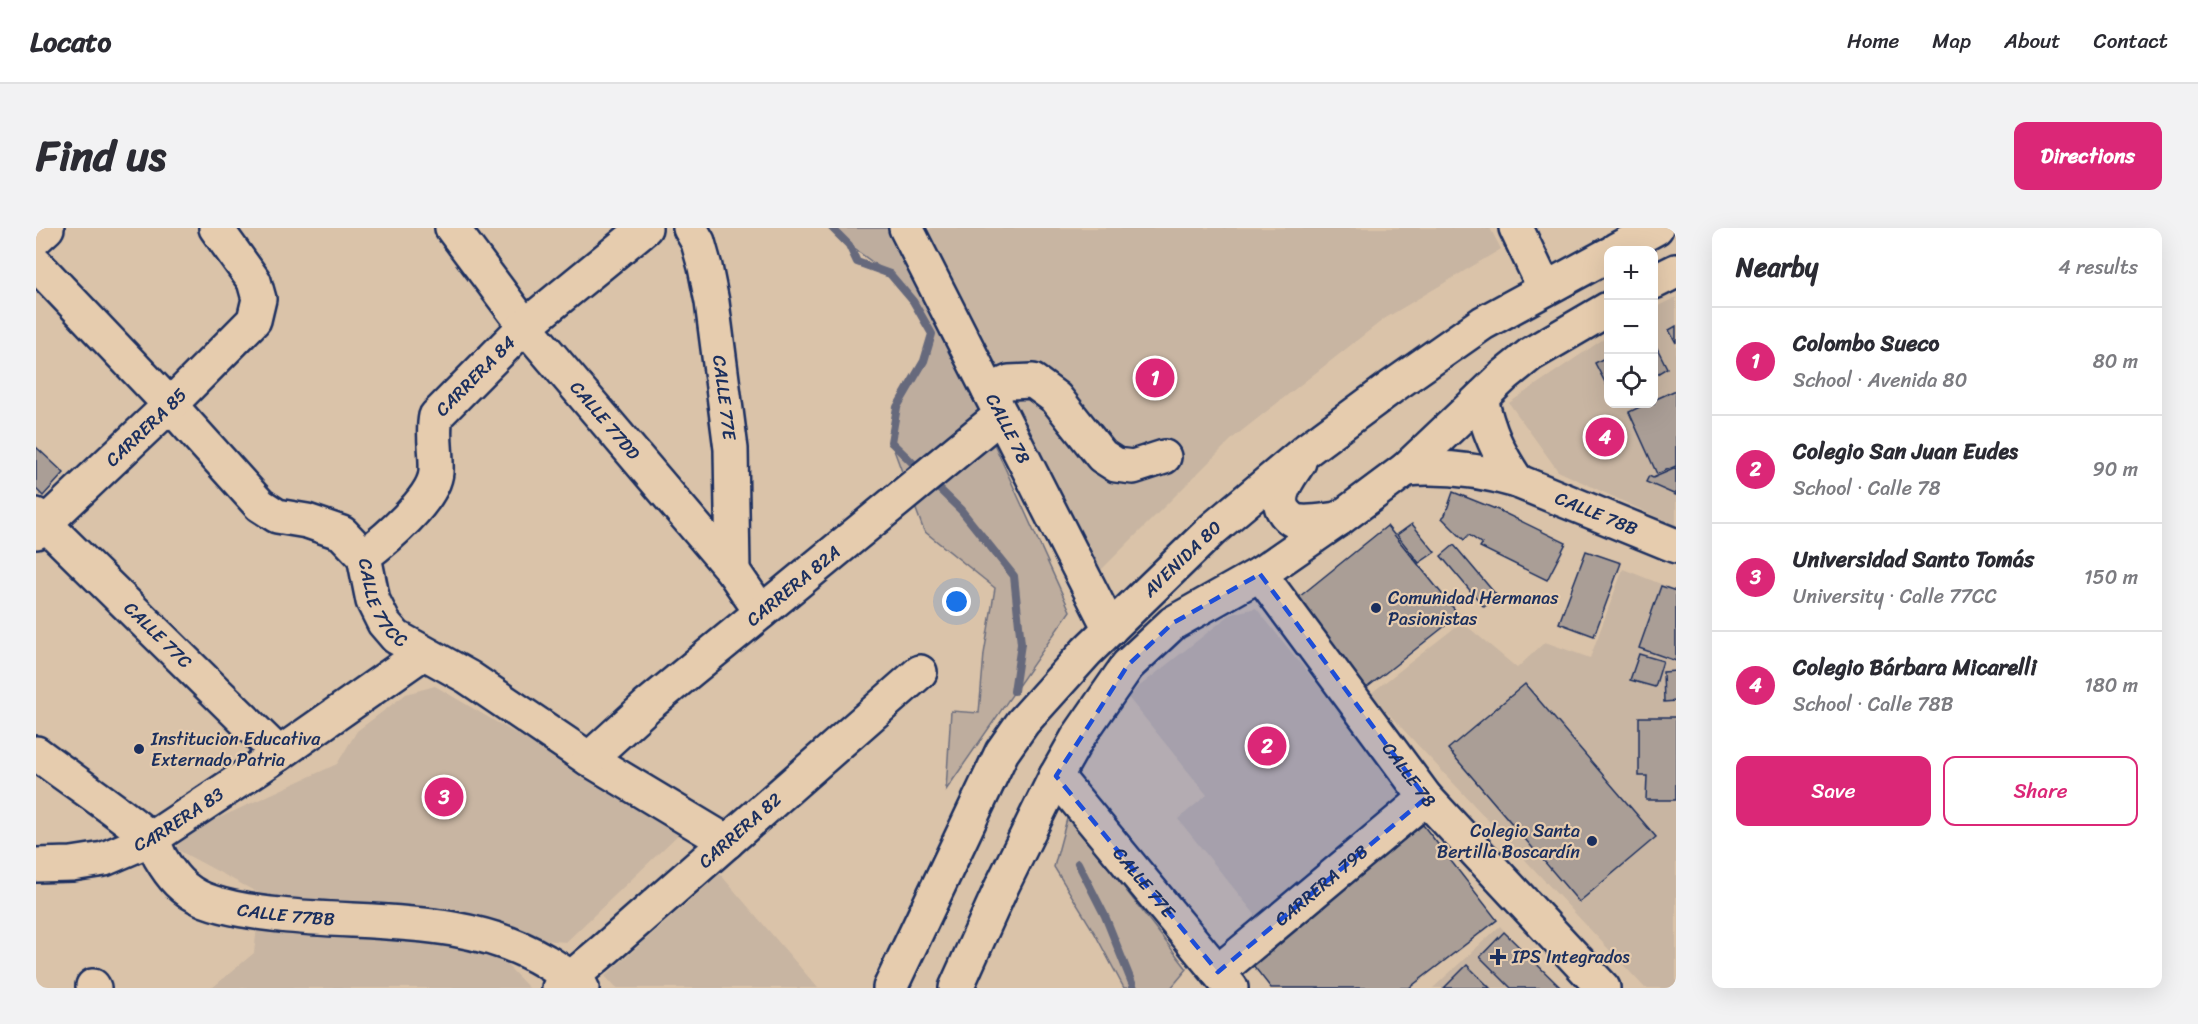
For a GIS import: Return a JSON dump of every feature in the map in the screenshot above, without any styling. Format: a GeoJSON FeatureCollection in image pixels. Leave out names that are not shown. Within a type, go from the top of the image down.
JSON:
{"type":"FeatureCollection","features":[{"type":"Feature","properties":{"kind":"street"},"geometry":{"type":"LineString","coordinates":[[36,238],[47,228]]}},
{"type":"Feature","properties":{"kind":"street","name":"CARRERA 85"},"geometry":{"type":"LineString","coordinates":[[39,523],[170,405],[254,320],[259,299],[254,281],[216,228]]}},
{"type":"Feature","properties":{"kind":"street","name":"CALLE 77DD"},"geometry":{"type":"LineString","coordinates":[[452,228],[525,326],[733,571],[761,612]]}},
{"type":"Feature","properties":{"kind":"street","name":"CARRERA 84"},"geometry":{"type":"LineString","coordinates":[[364,556],[406,520],[428,492],[436,475],[433,430],[436,416],[525,326],[645,228]]}},
{"type":"Feature","properties":{"kind":"street","name":"CALLE 77E"},"geometry":{"type":"LineString","coordinates":[[690,228],[698,242],[712,302],[731,449],[733,571]]}},
{"type":"Feature","properties":{"kind":"street","name":"CALLE 78"},"geometry":{"type":"LineString","coordinates":[[906,228],[1110,629]]}},
{"type":"Feature","properties":{"kind":"street"},"geometry":{"type":"LineString","coordinates":[[1516,228],[1545,289]]}},
{"type":"Feature","properties":{"kind":"street"},"geometry":{"type":"LineString","coordinates":[[1623,246],[1656,228]]}},
{"type":"Feature","properties":{"kind":"street","name":"AVENIDA 80"},"geometry":{"type":"LineString","coordinates":[[890,988],[1002,752],[1023,722],[1087,651],[1214,528],[1308,449],[1483,323],[1604,257]]}},
{"type":"Feature","properties":{"kind":"street","name":"CALLE 77CC"},"geometry":{"type":"LineString","coordinates":[[36,264],[170,405],[260,506],[277,516],[307,521],[342,533],[364,556],[373,601],[384,623],[396,637],[468,677],[589,759],[727,842]]}},
{"type":"Feature","properties":{"kind":"street"},"geometry":{"type":"LineString","coordinates":[[1658,280],[1676,271]]}},
{"type":"Feature","properties":{"kind":"street"},"geometry":{"type":"LineString","coordinates":[[956,988],[1006,876],[1056,776],[1094,714],[1128,665],[1173,623],[1260,574],[1340,519],[1406,469],[1531,354],[1604,311]]}},
{"type":"Feature","properties":{"kind":"street"},"geometry":{"type":"LineString","coordinates":[[995,403],[1010,382],[1033,381],[1056,398],[1102,456],[1116,465],[1133,467],[1164,457]]}},
{"type":"Feature","properties":{"kind":"street"},"geometry":{"type":"LineString","coordinates":[[1481,398],[1488,428],[1500,456],[1517,481]]}},
{"type":"Feature","properties":{"kind":"street","name":"CARRERA 82A"},"geometry":{"type":"LineString","coordinates":[[589,759],[647,706],[910,490],[995,403]]}},
{"type":"Feature","properties":{"kind":"street"},"geometry":{"type":"LineString","coordinates":[[1308,449],[1283,490],[1280,501],[1283,510],[1288,517],[1299,522],[1340,519]]}},
{"type":"Feature","properties":{"kind":"street","name":"CALLE 78B"},"geometry":{"type":"LineString","coordinates":[[1406,469],[1427,467],[1471,470],[1517,481],[1676,546]]}},
{"type":"Feature","properties":{"kind":"street","name":"CALLE 77C"},"geometry":{"type":"LineString","coordinates":[[39,523],[279,754]]}},
{"type":"Feature","properties":{"kind":"street","name":"CALLE 78"},"geometry":{"type":"LineString","coordinates":[[1260,574],[1426,798],[1604,988]]}},
{"type":"Feature","properties":{"kind":"street","name":"CARRERA 83"},"geometry":{"type":"LineString","coordinates":[[36,865],[72,864],[104,859],[151,839],[279,754],[423,653]]}},
{"type":"Feature","properties":{"kind":"street","name":"CARRERA 82"},"geometry":{"type":"LineString","coordinates":[[571,985],[727,842],[920,672]]}},
{"type":"Feature","properties":{"kind":"street","name":"CALLE 77BB"},"geometry":{"type":"LineString","coordinates":[[36,753],[151,839],[168,872],[190,893],[235,909],[327,920],[410,923],[447,927],[489,936],[530,952],[571,985]]}},
{"type":"Feature","properties":{"kind":"street","name":"CALLE 77E"},"geometry":{"type":"LineString","coordinates":[[1056,776],[1224,980]]}},
{"type":"Feature","properties":{"kind":"street","name":"CARRERA 79B"},"geometry":{"type":"LineString","coordinates":[[1224,980],[1426,798]]}},
{"type":"Feature","properties":{"kind":"highlighted area"},"geometry":{"type":"Polygon","coordinates":[[[1260,574],[1426,798],[1218,972],[1056,776],[1128,665],[1173,623],[1260,574]]]}},
{"type":"Feature","properties":{"kind":"shaded area"},"geometry":{"type":"Polygon","coordinates":[[[833,228],[896,228],[1070,611],[946,790],[951,711],[979,713],[984,654],[995,588],[924,531],[891,442],[897,407],[924,361],[932,334],[913,301],[890,275],[849,245],[833,228]]]}},
{"type":"Feature","properties":{"kind":"shaded area"},"geometry":{"type":"Polygon","coordinates":[[[932,228],[1490,228],[1501,249],[1384,319],[1234,437],[1101,570],[924,232],[932,228]]]}},
{"type":"Feature","properties":{"kind":"shaded area"},"geometry":{"type":"Polygon","coordinates":[[[1676,297],[1676,526],[1558,471],[1509,403],[1604,339],[1604,408],[1658,408],[1658,306],[1676,297]]]}},
{"type":"Feature","properties":{"kind":"shaded area","name":"Colegio Santa Bertilla Boscardín"},"geometry":{"type":"Polygon","coordinates":[[[1623,569],[1676,590],[1676,988],[1645,988],[1370,694],[1462,622],[1517,668],[1545,642],[1590,658],[1623,569]]]}},
{"type":"Feature","properties":{"kind":"shaded area"},"geometry":{"type":"Polygon","coordinates":[[[1256,608],[1408,797],[1257,917],[1178,819],[1207,795],[1127,696],[1231,614],[1256,608]]]}},
{"type":"Feature","properties":{"kind":"shaded area"},"geometry":{"type":"Polygon","coordinates":[[[435,686],[682,831],[566,942],[544,940],[458,916],[266,897],[176,849],[186,833],[337,764],[357,731],[406,694],[435,686]]]}},
{"type":"Feature","properties":{"kind":"shaded area"},"geometry":{"type":"Polygon","coordinates":[[[1068,815],[1187,969],[1171,988],[1124,988],[1094,932],[1054,867],[1068,815]]]}},
{"type":"Feature","properties":{"kind":"shaded area"},"geometry":{"type":"Polygon","coordinates":[[[720,874],[818,988],[616,988],[605,976],[720,874]]]}},
{"type":"Feature","properties":{"kind":"shaded area"},"geometry":{"type":"Polygon","coordinates":[[[258,918],[486,943],[529,988],[212,988],[254,953],[258,918]]]}},
{"type":"Feature","properties":{"kind":"shaded area","name":"IPS Integrados"},"geometry":{"type":"Polygon","coordinates":[[[1500,926],[1559,988],[1433,988],[1500,926]]]}},
{"type":"Feature","properties":{"kind":"building"},"geometry":{"type":"Polygon","coordinates":[[[1676,326],[1676,343],[1669,330],[1676,326]]]}},
{"type":"Feature","properties":{"kind":"building"},"geometry":{"type":"Polygon","coordinates":[[[1658,350],[1667,368],[1658,374],[1658,350]]]}},
{"type":"Feature","properties":{"kind":"building"},"geometry":{"type":"Polygon","coordinates":[[[1604,358],[1604,380],[1595,363],[1604,358]]]}},
{"type":"Feature","properties":{"kind":"building"},"geometry":{"type":"Polygon","coordinates":[[[1676,390],[1676,466],[1657,474],[1629,412],[1638,408],[1658,408],[1658,398],[1676,390]]]}},
{"type":"Feature","properties":{"kind":"building"},"geometry":{"type":"Polygon","coordinates":[[[36,447],[64,473],[43,496],[36,489],[36,447]]]}},
{"type":"Feature","properties":{"kind":"building"},"geometry":{"type":"Polygon","coordinates":[[[1676,468],[1676,495],[1646,482],[1649,476],[1653,478],[1676,468]]]}},
{"type":"Feature","properties":{"kind":"building"},"geometry":{"type":"Polygon","coordinates":[[[1453,492],[1498,510],[1566,543],[1547,580],[1480,547],[1482,544],[1469,535],[1464,540],[1442,518],[1453,492]]]}},
{"type":"Feature","properties":{"kind":"building"},"geometry":{"type":"Polygon","coordinates":[[[1412,524],[1435,552],[1419,563],[1397,535],[1412,524]]]}},
{"type":"Feature","properties":{"kind":"building","name":"Comunidad Hermanas Pasionistas"},"geometry":{"type":"Polygon","coordinates":[[[1387,526],[1459,615],[1365,689],[1294,601],[1387,526]]]}},
{"type":"Feature","properties":{"kind":"building"},"geometry":{"type":"Polygon","coordinates":[[[1454,545],[1497,596],[1484,607],[1441,556],[1454,545]]]}},
{"type":"Feature","properties":{"kind":"building"},"geometry":{"type":"Polygon","coordinates":[[[1586,551],[1621,563],[1594,636],[1559,623],[1586,551]]]}},
{"type":"Feature","properties":{"kind":"building"},"geometry":{"type":"Polygon","coordinates":[[[1661,586],[1676,591],[1676,661],[1639,648],[1661,586]]]}},
{"type":"Feature","properties":{"kind":"building"},"geometry":{"type":"Polygon","coordinates":[[[1639,654],[1663,661],[1655,687],[1630,680],[1639,654]]]}},
{"type":"Feature","properties":{"kind":"building"},"geometry":{"type":"Polygon","coordinates":[[[1676,671],[1676,701],[1664,702],[1663,672],[1676,671]]]}},
{"type":"Feature","properties":{"kind":"building"},"geometry":{"type":"Polygon","coordinates":[[[1525,684],[1656,837],[1579,902],[1448,749],[1525,684]]]}},
{"type":"Feature","properties":{"kind":"building"},"geometry":{"type":"Polygon","coordinates":[[[1639,717],[1676,717],[1676,800],[1646,800],[1647,776],[1639,776],[1639,717]]]}},
{"type":"Feature","properties":{"kind":"building"},"geometry":{"type":"Polygon","coordinates":[[[1423,825],[1497,920],[1409,988],[1271,988],[1249,960],[1423,825]]]}},
{"type":"Feature","properties":{"kind":"building"},"geometry":{"type":"Polygon","coordinates":[[[1504,932],[1561,988],[1511,988],[1480,957],[1504,932]]]}},
{"type":"Feature","properties":{"kind":"building"},"geometry":{"type":"Polygon","coordinates":[[[1467,965],[1490,988],[1444,988],[1467,965]]]}},
{"type":"Feature","properties":{"kind":"waterway"},"geometry":{"type":"LineString","coordinates":[[832,228],[849,245],[857,262],[890,274],[913,301],[932,334],[924,361],[897,407],[891,442],[920,470]]}},
{"type":"Feature","properties":{"kind":"waterway"},"geometry":{"type":"LineString","coordinates":[[931,481],[961,510],[1014,576],[1021,644],[1014,691]]}},
{"type":"Feature","properties":{"kind":"waterway"},"geometry":{"type":"LineString","coordinates":[[1078,863],[1105,916],[1134,988]]}},
{"type":"Feature","properties":{"kind":"place","name":"Colombo Sueco"},"geometry":{"type":"Point","coordinates":[1155,378]}},
{"type":"Feature","properties":{"kind":"place","name":"Colegio Bárbara Micarelli"},"geometry":{"type":"Point","coordinates":[1605,437]}},
{"type":"Feature","properties":{"kind":"place","name":"Comunidad Hermanas Pasionistas"},"geometry":{"type":"Point","coordinates":[1376,608]}},
{"type":"Feature","properties":{"kind":"place","name":"Colegio San Juan Eudes"},"geometry":{"type":"Point","coordinates":[1267,746]}},
{"type":"Feature","properties":{"kind":"place","name":"Institucion Educativa Externado Patria"},"geometry":{"type":"Point","coordinates":[139,749]}},
{"type":"Feature","properties":{"kind":"place","name":"Universidad Santo Tomás"},"geometry":{"type":"Point","coordinates":[444,797]}},
{"type":"Feature","properties":{"kind":"place","name":"Colegio Santa Bertilla Boscardín"},"geometry":{"type":"Point","coordinates":[1592,841]}},
{"type":"Feature","properties":{"kind":"place","name":"IPS Integrados"},"geometry":{"type":"Point","coordinates":[1498,957]}}]}
